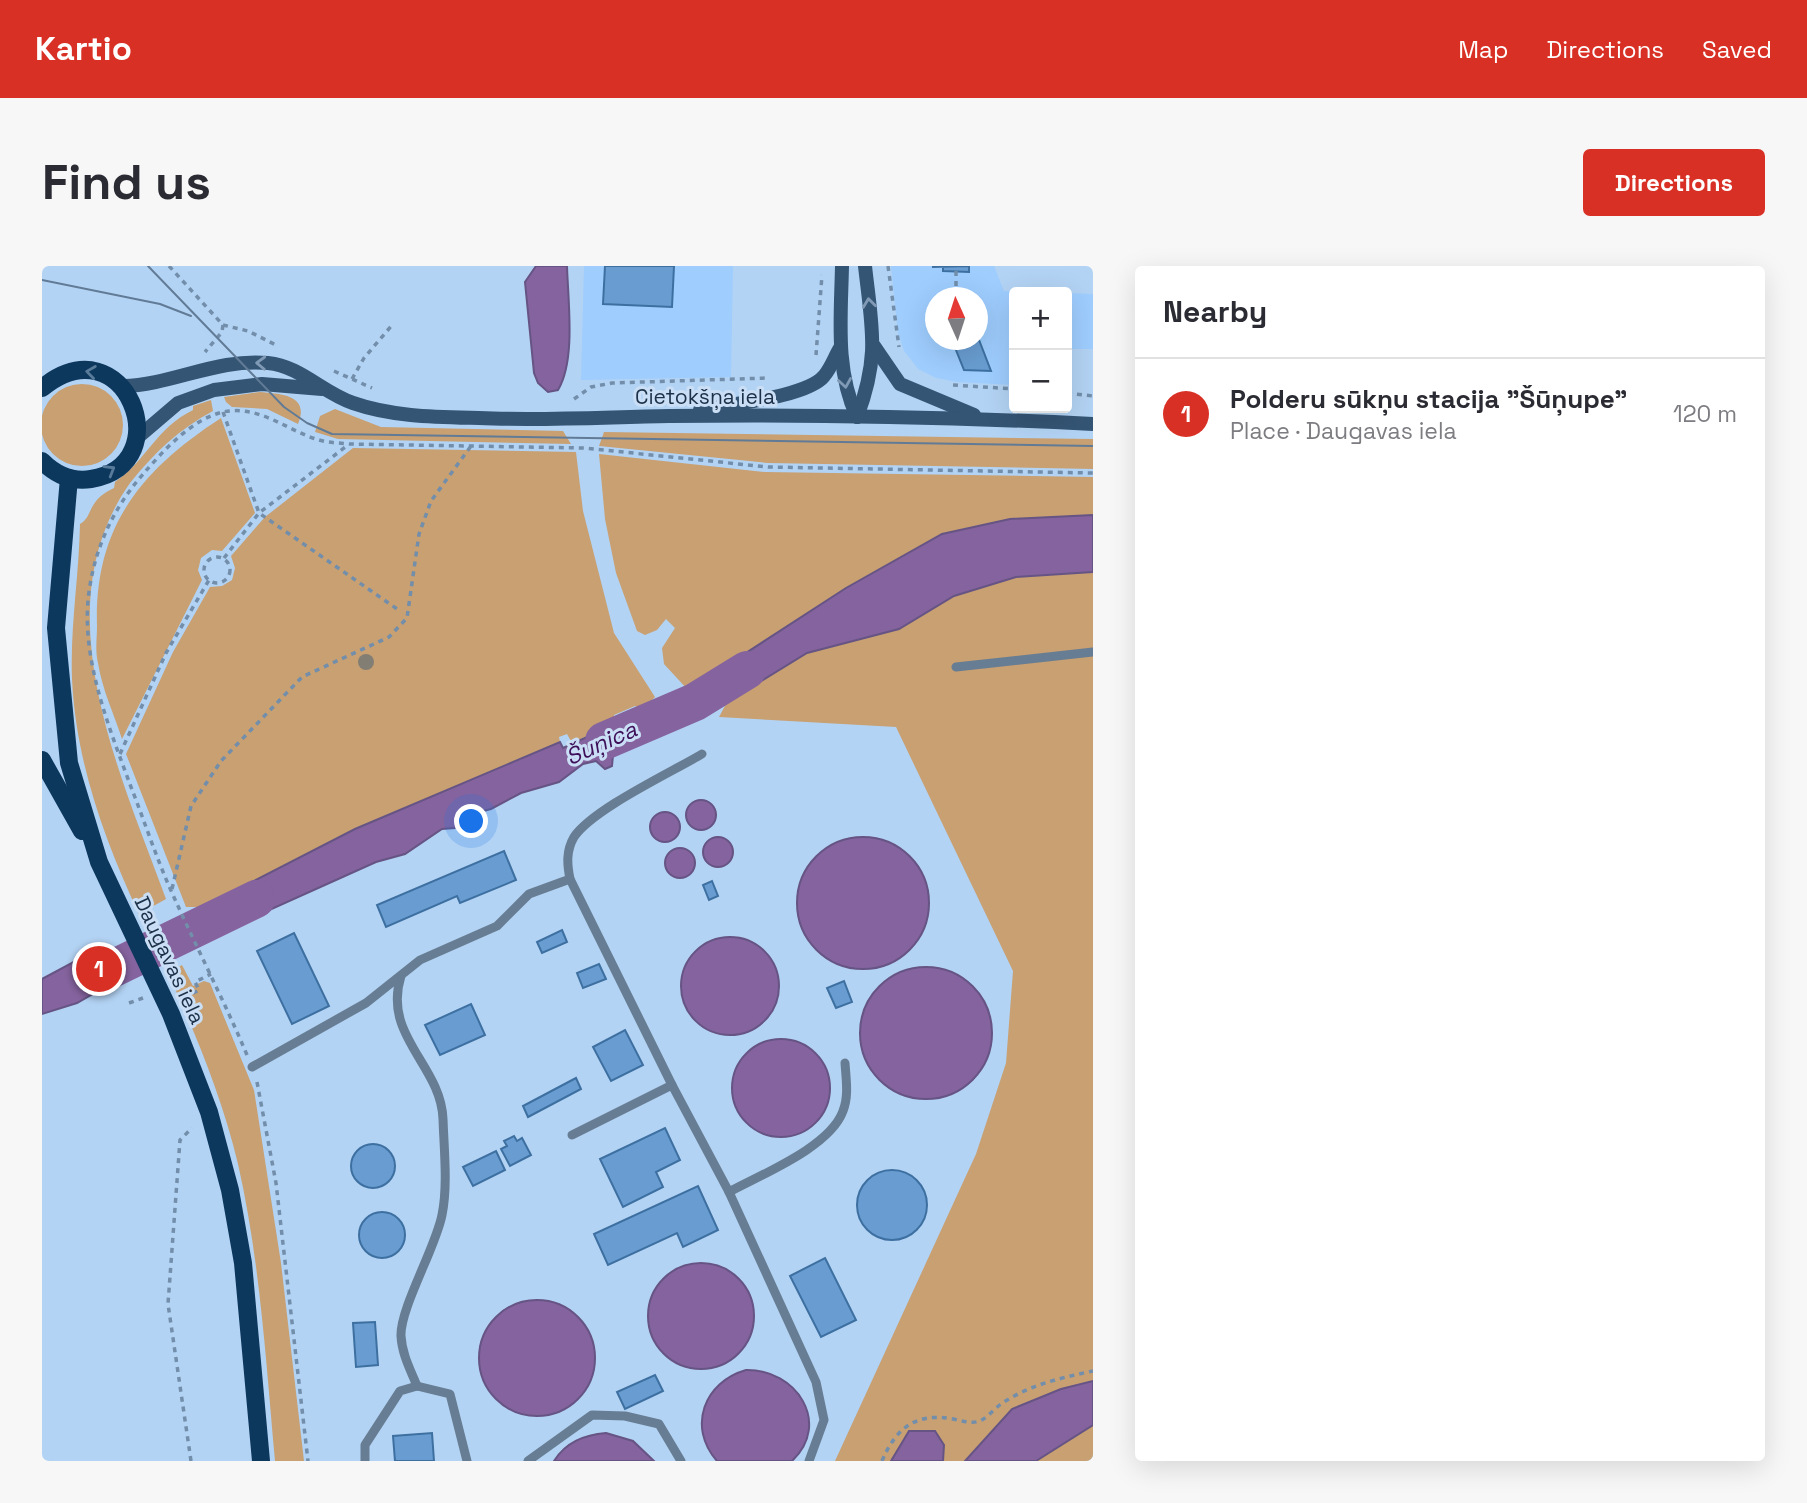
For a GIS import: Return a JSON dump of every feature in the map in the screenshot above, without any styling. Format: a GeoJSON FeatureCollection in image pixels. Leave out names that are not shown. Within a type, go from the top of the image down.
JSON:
{"type":"FeatureCollection","features":[{"type":"Feature","properties":{"kind":"main road"},"geometry":{"type":"LineString","coordinates":[[42,388],[49,376],[91,370],[113,379],[123,387],[136,409],[137,438],[131,451],[111,472],[98,478],[69,478],[42,461]]}},
{"type":"Feature","properties":{"kind":"main road","name":"Daugavas iela"},"geometry":{"type":"LineString","coordinates":[[69,478],[55,628],[69,763],[99,862],[151,970],[209,1112],[230,1190],[243,1263],[261,1461]]}},
{"type":"Feature","properties":{"kind":"main road"},"geometry":{"type":"LineString","coordinates":[[42,760],[99,862]]}},
{"type":"Feature","properties":{"kind":"street"},"geometry":{"type":"LineString","coordinates":[[842,266],[841,348],[845,392],[857,417]]}},
{"type":"Feature","properties":{"kind":"street"},"geometry":{"type":"LineString","coordinates":[[857,417],[869,383],[874,346],[865,266]]}},
{"type":"Feature","properties":{"kind":"street"},"geometry":{"type":"LineString","coordinates":[[874,346],[900,384],[926,397],[985,419]]}},
{"type":"Feature","properties":{"kind":"street"},"geometry":{"type":"LineString","coordinates":[[669,416],[795,393],[813,386],[825,375],[841,348]]}},
{"type":"Feature","properties":{"kind":"street","name":"Cietokšņa iela"},"geometry":{"type":"LineString","coordinates":[[123,387],[151,386],[223,365],[270,363],[304,374],[322,389],[353,403],[403,415],[556,419],[669,416],[857,417],[1093,424]]}},
{"type":"Feature","properties":{"kind":"street","name":"Cietokšņa iela"},"geometry":{"type":"LineString","coordinates":[[137,438],[178,403],[214,390],[262,384],[322,389]]}},
{"type":"Feature","properties":{"kind":"lane"},"geometry":{"type":"LineString","coordinates":[[956,667],[1093,652]]}},
{"type":"Feature","properties":{"kind":"lane"},"geometry":{"type":"LineString","coordinates":[[702,754],[592,818],[574,838],[566,859],[570,879],[672,1085],[729,1192],[816,1382],[824,1420],[809,1461]]}},
{"type":"Feature","properties":{"kind":"lane"},"geometry":{"type":"LineString","coordinates":[[253,1067],[366,1003],[420,960],[497,926],[529,894],[570,879]]}},
{"type":"Feature","properties":{"kind":"lane"},"geometry":{"type":"LineString","coordinates":[[401,976],[396,994],[399,1017],[408,1042],[439,1096],[443,1115],[443,1211],[401,1332],[404,1357],[417,1386]]}},
{"type":"Feature","properties":{"kind":"lane"},"geometry":{"type":"LineString","coordinates":[[729,1192],[822,1140],[843,1113],[848,1088],[845,1063]]}},
{"type":"Feature","properties":{"kind":"lane"},"geometry":{"type":"LineString","coordinates":[[572,1135],[672,1085]]}},
{"type":"Feature","properties":{"kind":"lane"},"geometry":{"type":"LineString","coordinates":[[365,1461],[365,1444],[383,1414],[400,1391],[417,1386],[450,1394],[467,1461]]}},
{"type":"Feature","properties":{"kind":"lane"},"geometry":{"type":"LineString","coordinates":[[528,1461],[592,1415],[625,1416],[659,1424],[681,1461]]}},
{"type":"Feature","properties":{"kind":"path"},"geometry":{"type":"LineString","coordinates":[[169,266],[223,325],[248,331],[279,347]]}},
{"type":"Feature","properties":{"kind":"path"},"geometry":{"type":"LineString","coordinates":[[815,363],[822,266]]}},
{"type":"Feature","properties":{"kind":"path"},"geometry":{"type":"LineString","coordinates":[[888,266],[900,353]]}},
{"type":"Feature","properties":{"kind":"path"},"geometry":{"type":"LineString","coordinates":[[956,271],[956,287]]}},
{"type":"Feature","properties":{"kind":"path"},"geometry":{"type":"LineString","coordinates":[[352,379],[364,358],[393,324]]}},
{"type":"Feature","properties":{"kind":"path"},"geometry":{"type":"LineString","coordinates":[[203,360],[206,347],[222,332],[223,325]]}},
{"type":"Feature","properties":{"kind":"path"},"geometry":{"type":"LineString","coordinates":[[331,370],[379,391]]}},
{"type":"Feature","properties":{"kind":"path"},"geometry":{"type":"LineString","coordinates":[[573,400],[591,387],[612,383],[771,378]]}},
{"type":"Feature","properties":{"kind":"path"},"geometry":{"type":"LineString","coordinates":[[941,382],[1009,389]]}},
{"type":"Feature","properties":{"kind":"path"},"geometry":{"type":"LineString","coordinates":[[1072,394],[1093,396]]}},
{"type":"Feature","properties":{"kind":"path"},"geometry":{"type":"LineString","coordinates":[[223,412],[259,513],[400,611]]}},
{"type":"Feature","properties":{"kind":"path"},"geometry":{"type":"LineString","coordinates":[[308,1461],[276,1183],[253,1067],[203,954],[172,893],[99,691],[91,646],[89,594],[97,555],[117,509],[132,486],[162,452],[194,426],[223,412],[256,413],[323,441],[350,444],[584,448],[768,467],[1093,472]]}},
{"type":"Feature","properties":{"kind":"path"},"geometry":{"type":"LineString","coordinates":[[223,558],[259,513],[350,444]]}},
{"type":"Feature","properties":{"kind":"path"},"geometry":{"type":"LineString","coordinates":[[172,893],[191,806],[221,761],[302,677],[389,637],[407,618],[419,534],[431,501],[471,446]]}},
{"type":"Feature","properties":{"kind":"path"},"geometry":{"type":"LineString","coordinates":[[211,558],[223,558],[230,567],[228,576],[219,582],[209,580],[205,575],[206,563],[211,558]]}},
{"type":"Feature","properties":{"kind":"path"},"geometry":{"type":"LineString","coordinates":[[120,755],[166,653],[209,580]]}},
{"type":"Feature","properties":{"kind":"path"},"geometry":{"type":"LineString","coordinates":[[129,1003],[147,996]]}},
{"type":"Feature","properties":{"kind":"path"},"geometry":{"type":"LineString","coordinates":[[191,1461],[168,1304],[180,1140],[209,1112]]}},
{"type":"Feature","properties":{"kind":"path"},"geometry":{"type":"LineString","coordinates":[[882,1461],[900,1430],[913,1420],[939,1416],[970,1423],[979,1421],[1000,1404],[1033,1387],[1093,1371]]}},
{"type":"Feature","properties":{"kind":"shaded area"},"geometry":{"type":"Polygon","coordinates":[[[584,266],[733,266],[731,377],[581,380],[584,266]]]}},
{"type":"Feature","properties":{"kind":"shaded area"},"geometry":{"type":"Polygon","coordinates":[[[891,266],[994,266],[1004,291],[1009,291],[1009,385],[936,378],[918,369],[904,351],[898,333],[891,266]]]}},
{"type":"Feature","properties":{"kind":"shaded area"},"geometry":{"type":"Polygon","coordinates":[[[1072,293],[1093,294],[1093,349],[1072,349],[1072,293]]]}},
{"type":"Feature","properties":{"kind":"shaded area"},"geometry":{"type":"Polygon","coordinates":[[[82,384],[98,387],[111,396],[120,409],[123,425],[120,441],[111,454],[98,463],[82,466],[66,463],[53,454],[44,441],[41,425],[44,409],[53,396],[66,387],[82,384]]]}},
{"type":"Feature","properties":{"kind":"shaded area"},"geometry":{"type":"Polygon","coordinates":[[[260,392],[285,395],[297,402],[301,414],[298,424],[267,409],[232,407],[224,397],[260,392]]]}},
{"type":"Feature","properties":{"kind":"shaded area"},"geometry":{"type":"Polygon","coordinates":[[[211,400],[213,411],[168,442],[130,483],[104,531],[92,583],[90,636],[97,690],[128,797],[166,899],[139,914],[103,829],[79,740],[72,679],[72,640],[80,524],[99,498],[114,488],[115,482],[136,464],[169,426],[193,410],[193,406],[211,400]]]}},
{"type":"Feature","properties":{"kind":"shaded area"},"geometry":{"type":"Polygon","coordinates":[[[335,409],[381,427],[563,431],[571,444],[338,439],[315,432],[320,416],[335,409]]]}},
{"type":"Feature","properties":{"kind":"shaded area"},"geometry":{"type":"Polygon","coordinates":[[[221,418],[255,513],[222,551],[212,550],[201,558],[198,570],[202,580],[122,739],[102,682],[97,654],[98,591],[104,559],[114,530],[128,504],[146,481],[167,459],[221,418]]]}},
{"type":"Feature","properties":{"kind":"shaded area"},"geometry":{"type":"Polygon","coordinates":[[[604,432],[1093,439],[1093,469],[768,463],[599,446],[604,432]]]}},
{"type":"Feature","properties":{"kind":"shaded area"},"geometry":{"type":"Polygon","coordinates":[[[353,448],[576,452],[583,511],[614,633],[655,697],[652,700],[657,712],[651,715],[635,706],[614,715],[614,724],[572,743],[567,734],[559,737],[560,742],[355,829],[203,907],[186,907],[126,754],[173,652],[210,587],[222,586],[232,580],[235,568],[231,556],[265,517],[353,448]]]}},
{"type":"Feature","properties":{"kind":"shaded area"},"geometry":{"type":"Polygon","coordinates":[[[599,454],[765,472],[1093,477],[1093,515],[1010,519],[846,588],[688,690],[664,664],[662,648],[675,628],[666,619],[657,630],[645,635],[637,631],[616,573],[605,519],[599,454]]]}},
{"type":"Feature","properties":{"kind":"shaded area"},"geometry":{"type":"Polygon","coordinates":[[[1093,572],[1093,1461],[835,1461],[976,1154],[1006,1063],[1013,971],[896,727],[719,717],[727,702],[807,653],[898,629],[954,596],[1016,577],[1093,572]]]}},
{"type":"Feature","properties":{"kind":"shaded area"},"geometry":{"type":"Polygon","coordinates":[[[182,965],[193,986],[204,981],[210,983],[254,1090],[281,1263],[304,1461],[275,1461],[261,1312],[246,1201],[232,1139],[216,1090],[168,973],[182,965]]]}},
{"type":"Feature","properties":{"kind":"water"},"geometry":{"type":"Polygon","coordinates":[[[536,266],[567,266],[570,330],[567,363],[558,390],[548,392],[538,383],[534,373],[525,282],[536,266]]]}},
{"type":"Feature","properties":{"kind":"water"},"geometry":{"type":"Polygon","coordinates":[[[1093,515],[1093,572],[1016,577],[954,596],[899,629],[807,653],[727,702],[707,701],[702,693],[715,673],[846,588],[942,534],[1010,519],[1093,515]]]}},
{"type":"Feature","properties":{"kind":"water"},"geometry":{"type":"Polygon","coordinates":[[[644,711],[651,715],[656,724],[653,732],[613,755],[612,766],[605,769],[596,761],[583,764],[559,782],[521,793],[491,809],[472,814],[455,828],[442,829],[405,854],[376,862],[216,934],[203,907],[355,829],[560,742],[563,748],[644,711]]]}},
{"type":"Feature","properties":{"kind":"water"},"geometry":{"type":"Polygon","coordinates":[[[701,800],[711,805],[716,815],[711,825],[701,830],[691,825],[686,815],[691,805],[701,800]]]}},
{"type":"Feature","properties":{"kind":"water"},"geometry":{"type":"Polygon","coordinates":[[[665,812],[675,817],[680,827],[675,837],[665,842],[655,837],[650,827],[655,817],[665,812]]]}},
{"type":"Feature","properties":{"kind":"water"},"geometry":{"type":"Polygon","coordinates":[[[718,837],[728,842],[733,852],[728,862],[718,867],[708,862],[703,852],[708,842],[718,837]]]}},
{"type":"Feature","properties":{"kind":"water"},"geometry":{"type":"Polygon","coordinates":[[[863,837],[888,842],[910,856],[924,878],[929,903],[924,928],[910,950],[888,964],[863,969],[838,964],[816,950],[802,928],[797,903],[802,878],[816,856],[838,842],[863,837]]]}},
{"type":"Feature","properties":{"kind":"water"},"geometry":{"type":"Polygon","coordinates":[[[680,848],[690,853],[695,863],[690,873],[680,878],[670,873],[665,863],[670,853],[680,848]]]}},
{"type":"Feature","properties":{"kind":"water"},"geometry":{"type":"Polygon","coordinates":[[[730,937],[749,940],[765,951],[776,967],[779,986],[776,1005],[765,1021],[749,1032],[730,1035],[711,1032],[695,1021],[684,1005],[681,986],[684,967],[695,951],[711,940],[730,937]]]}},
{"type":"Feature","properties":{"kind":"water"},"geometry":{"type":"Polygon","coordinates":[[[79,959],[96,992],[77,1003],[42,1014],[42,979],[79,959]]]}},
{"type":"Feature","properties":{"kind":"water"},"geometry":{"type":"Polygon","coordinates":[[[926,967],[951,972],[973,986],[987,1008],[992,1033],[987,1058],[973,1080],[951,1094],[926,1099],[901,1094],[879,1080],[865,1058],[860,1033],[865,1008],[879,986],[901,972],[926,967]]]}},
{"type":"Feature","properties":{"kind":"water"},"geometry":{"type":"Polygon","coordinates":[[[781,1039],[800,1042],[816,1053],[827,1069],[830,1088],[827,1107],[816,1123],[800,1134],[781,1137],[762,1134],[746,1123],[735,1107],[732,1088],[735,1069],[746,1053],[762,1042],[781,1039]]]}},
{"type":"Feature","properties":{"kind":"water"},"geometry":{"type":"Polygon","coordinates":[[[701,1263],[721,1267],[739,1278],[750,1296],[754,1316],[750,1336],[739,1354],[721,1365],[701,1369],[681,1365],[663,1354],[652,1336],[648,1316],[652,1296],[663,1278],[681,1267],[701,1263]]]}},
{"type":"Feature","properties":{"kind":"water"},"geometry":{"type":"Polygon","coordinates":[[[537,1300],[559,1304],[578,1317],[591,1336],[595,1358],[591,1380],[578,1399],[559,1412],[537,1416],[515,1412],[496,1399],[483,1380],[479,1358],[483,1336],[496,1317],[515,1304],[537,1300]]]}},
{"type":"Feature","properties":{"kind":"water"},"geometry":{"type":"Polygon","coordinates":[[[746,1370],[764,1372],[780,1378],[793,1388],[803,1401],[808,1415],[809,1431],[804,1446],[792,1461],[717,1461],[708,1448],[702,1420],[710,1395],[731,1376],[746,1370]]]}},
{"type":"Feature","properties":{"kind":"water"},"geometry":{"type":"Polygon","coordinates":[[[1093,1381],[1093,1425],[1036,1461],[965,1461],[1012,1409],[1061,1389],[1093,1381]]]}},
{"type":"Feature","properties":{"kind":"water"},"geometry":{"type":"Polygon","coordinates":[[[909,1431],[935,1431],[944,1445],[943,1461],[891,1461],[909,1431]]]}},
{"type":"Feature","properties":{"kind":"water"},"geometry":{"type":"Polygon","coordinates":[[[606,1433],[633,1441],[654,1461],[554,1461],[564,1449],[576,1441],[606,1433]]]}},
{"type":"Feature","properties":{"kind":"building"},"geometry":{"type":"Polygon","coordinates":[[[605,266],[674,266],[672,307],[603,304],[605,266]]]}},
{"type":"Feature","properties":{"kind":"building"},"geometry":{"type":"Polygon","coordinates":[[[969,266],[969,272],[943,271],[943,267],[932,267],[969,266]]]}},
{"type":"Feature","properties":{"kind":"building"},"geometry":{"type":"Polygon","coordinates":[[[956,350],[983,350],[991,371],[964,370],[956,350]]]}},
{"type":"Feature","properties":{"kind":"building"},"geometry":{"type":"Polygon","coordinates":[[[504,851],[516,880],[460,903],[457,896],[386,927],[377,905],[504,851]]]}},
{"type":"Feature","properties":{"kind":"building"},"geometry":{"type":"Polygon","coordinates":[[[712,881],[718,896],[709,900],[703,885],[712,881]]]}},
{"type":"Feature","properties":{"kind":"building"},"geometry":{"type":"Polygon","coordinates":[[[562,930],[567,942],[542,953],[537,942],[562,930]]]}},
{"type":"Feature","properties":{"kind":"building"},"geometry":{"type":"Polygon","coordinates":[[[294,933],[329,1006],[292,1024],[257,951],[294,933]]]}},
{"type":"Feature","properties":{"kind":"building"},"geometry":{"type":"Polygon","coordinates":[[[103,946],[120,979],[96,992],[79,959],[103,946]]]}},
{"type":"Feature","properties":{"kind":"building"},"geometry":{"type":"Polygon","coordinates":[[[599,964],[606,979],[583,988],[577,973],[599,964]]]}},
{"type":"Feature","properties":{"kind":"building"},"geometry":{"type":"Polygon","coordinates":[[[844,981],[852,1002],[836,1008],[827,988],[844,981]]]}},
{"type":"Feature","properties":{"kind":"building"},"geometry":{"type":"Polygon","coordinates":[[[471,1004],[485,1035],[440,1055],[425,1025],[471,1004]]]}},
{"type":"Feature","properties":{"kind":"building"},"geometry":{"type":"Polygon","coordinates":[[[625,1030],[643,1065],[611,1081],[593,1047],[625,1030]]]}},
{"type":"Feature","properties":{"kind":"building"},"geometry":{"type":"Polygon","coordinates":[[[576,1078],[581,1089],[528,1117],[523,1106],[576,1078]]]}},
{"type":"Feature","properties":{"kind":"building"},"geometry":{"type":"Polygon","coordinates":[[[665,1128],[680,1160],[656,1172],[663,1187],[623,1207],[600,1159],[665,1128]]]}},
{"type":"Feature","properties":{"kind":"building"},"geometry":{"type":"Polygon","coordinates":[[[514,1136],[517,1141],[522,1138],[531,1155],[510,1166],[501,1149],[507,1146],[504,1141],[514,1136]]]}},
{"type":"Feature","properties":{"kind":"building"},"geometry":{"type":"Polygon","coordinates":[[[373,1144],[382,1145],[389,1150],[394,1157],[394,1175],[389,1182],[382,1187],[373,1188],[364,1187],[357,1182],[352,1175],[351,1166],[352,1157],[357,1150],[364,1145],[373,1144]]]}},
{"type":"Feature","properties":{"kind":"building"},"geometry":{"type":"Polygon","coordinates":[[[496,1151],[505,1170],[473,1186],[463,1167],[496,1151]]]}},
{"type":"Feature","properties":{"kind":"building"},"geometry":{"type":"Polygon","coordinates":[[[892,1170],[917,1180],[927,1205],[917,1230],[892,1240],[867,1230],[857,1205],[867,1180],[892,1170]]]}},
{"type":"Feature","properties":{"kind":"building"},"geometry":{"type":"Polygon","coordinates":[[[698,1186],[718,1230],[683,1247],[677,1233],[608,1265],[594,1234],[698,1186]]]}},
{"type":"Feature","properties":{"kind":"building"},"geometry":{"type":"Polygon","coordinates":[[[382,1212],[398,1219],[405,1235],[398,1251],[382,1258],[366,1251],[359,1235],[366,1219],[382,1212]]]}},
{"type":"Feature","properties":{"kind":"building"},"geometry":{"type":"Polygon","coordinates":[[[825,1258],[856,1320],[821,1337],[790,1276],[825,1258]]]}},
{"type":"Feature","properties":{"kind":"building"},"geometry":{"type":"Polygon","coordinates":[[[375,1322],[378,1365],[356,1367],[353,1323],[375,1322]]]}},
{"type":"Feature","properties":{"kind":"building"},"geometry":{"type":"Polygon","coordinates":[[[655,1375],[663,1391],[625,1409],[617,1392],[655,1375]]]}},
{"type":"Feature","properties":{"kind":"building"},"geometry":{"type":"Polygon","coordinates":[[[432,1433],[434,1461],[395,1461],[393,1436],[432,1433]]]}},
{"type":"Feature","properties":{"kind":"waterway","name":"Šuņica"},"geometry":{"type":"LineString","coordinates":[[604,741],[695,702],[747,670]]}},
{"type":"Feature","properties":{"kind":"waterway","name":"Šuņica"},"geometry":{"type":"LineString","coordinates":[[114,968],[256,899]]}},
{"type":"Feature","properties":{"kind":"tram line"},"geometry":{"type":"LineString","coordinates":[[148,266],[284,407],[307,423],[332,434],[1093,446]]}},
{"type":"Feature","properties":{"kind":"tram line"},"geometry":{"type":"LineString","coordinates":[[42,280],[160,304],[191,316]]}},
{"type":"Feature","properties":{"kind":"place","name":"Polderu sūkņu stacija \"Šūņupe\""},"geometry":{"type":"Point","coordinates":[99,969]}}]}
